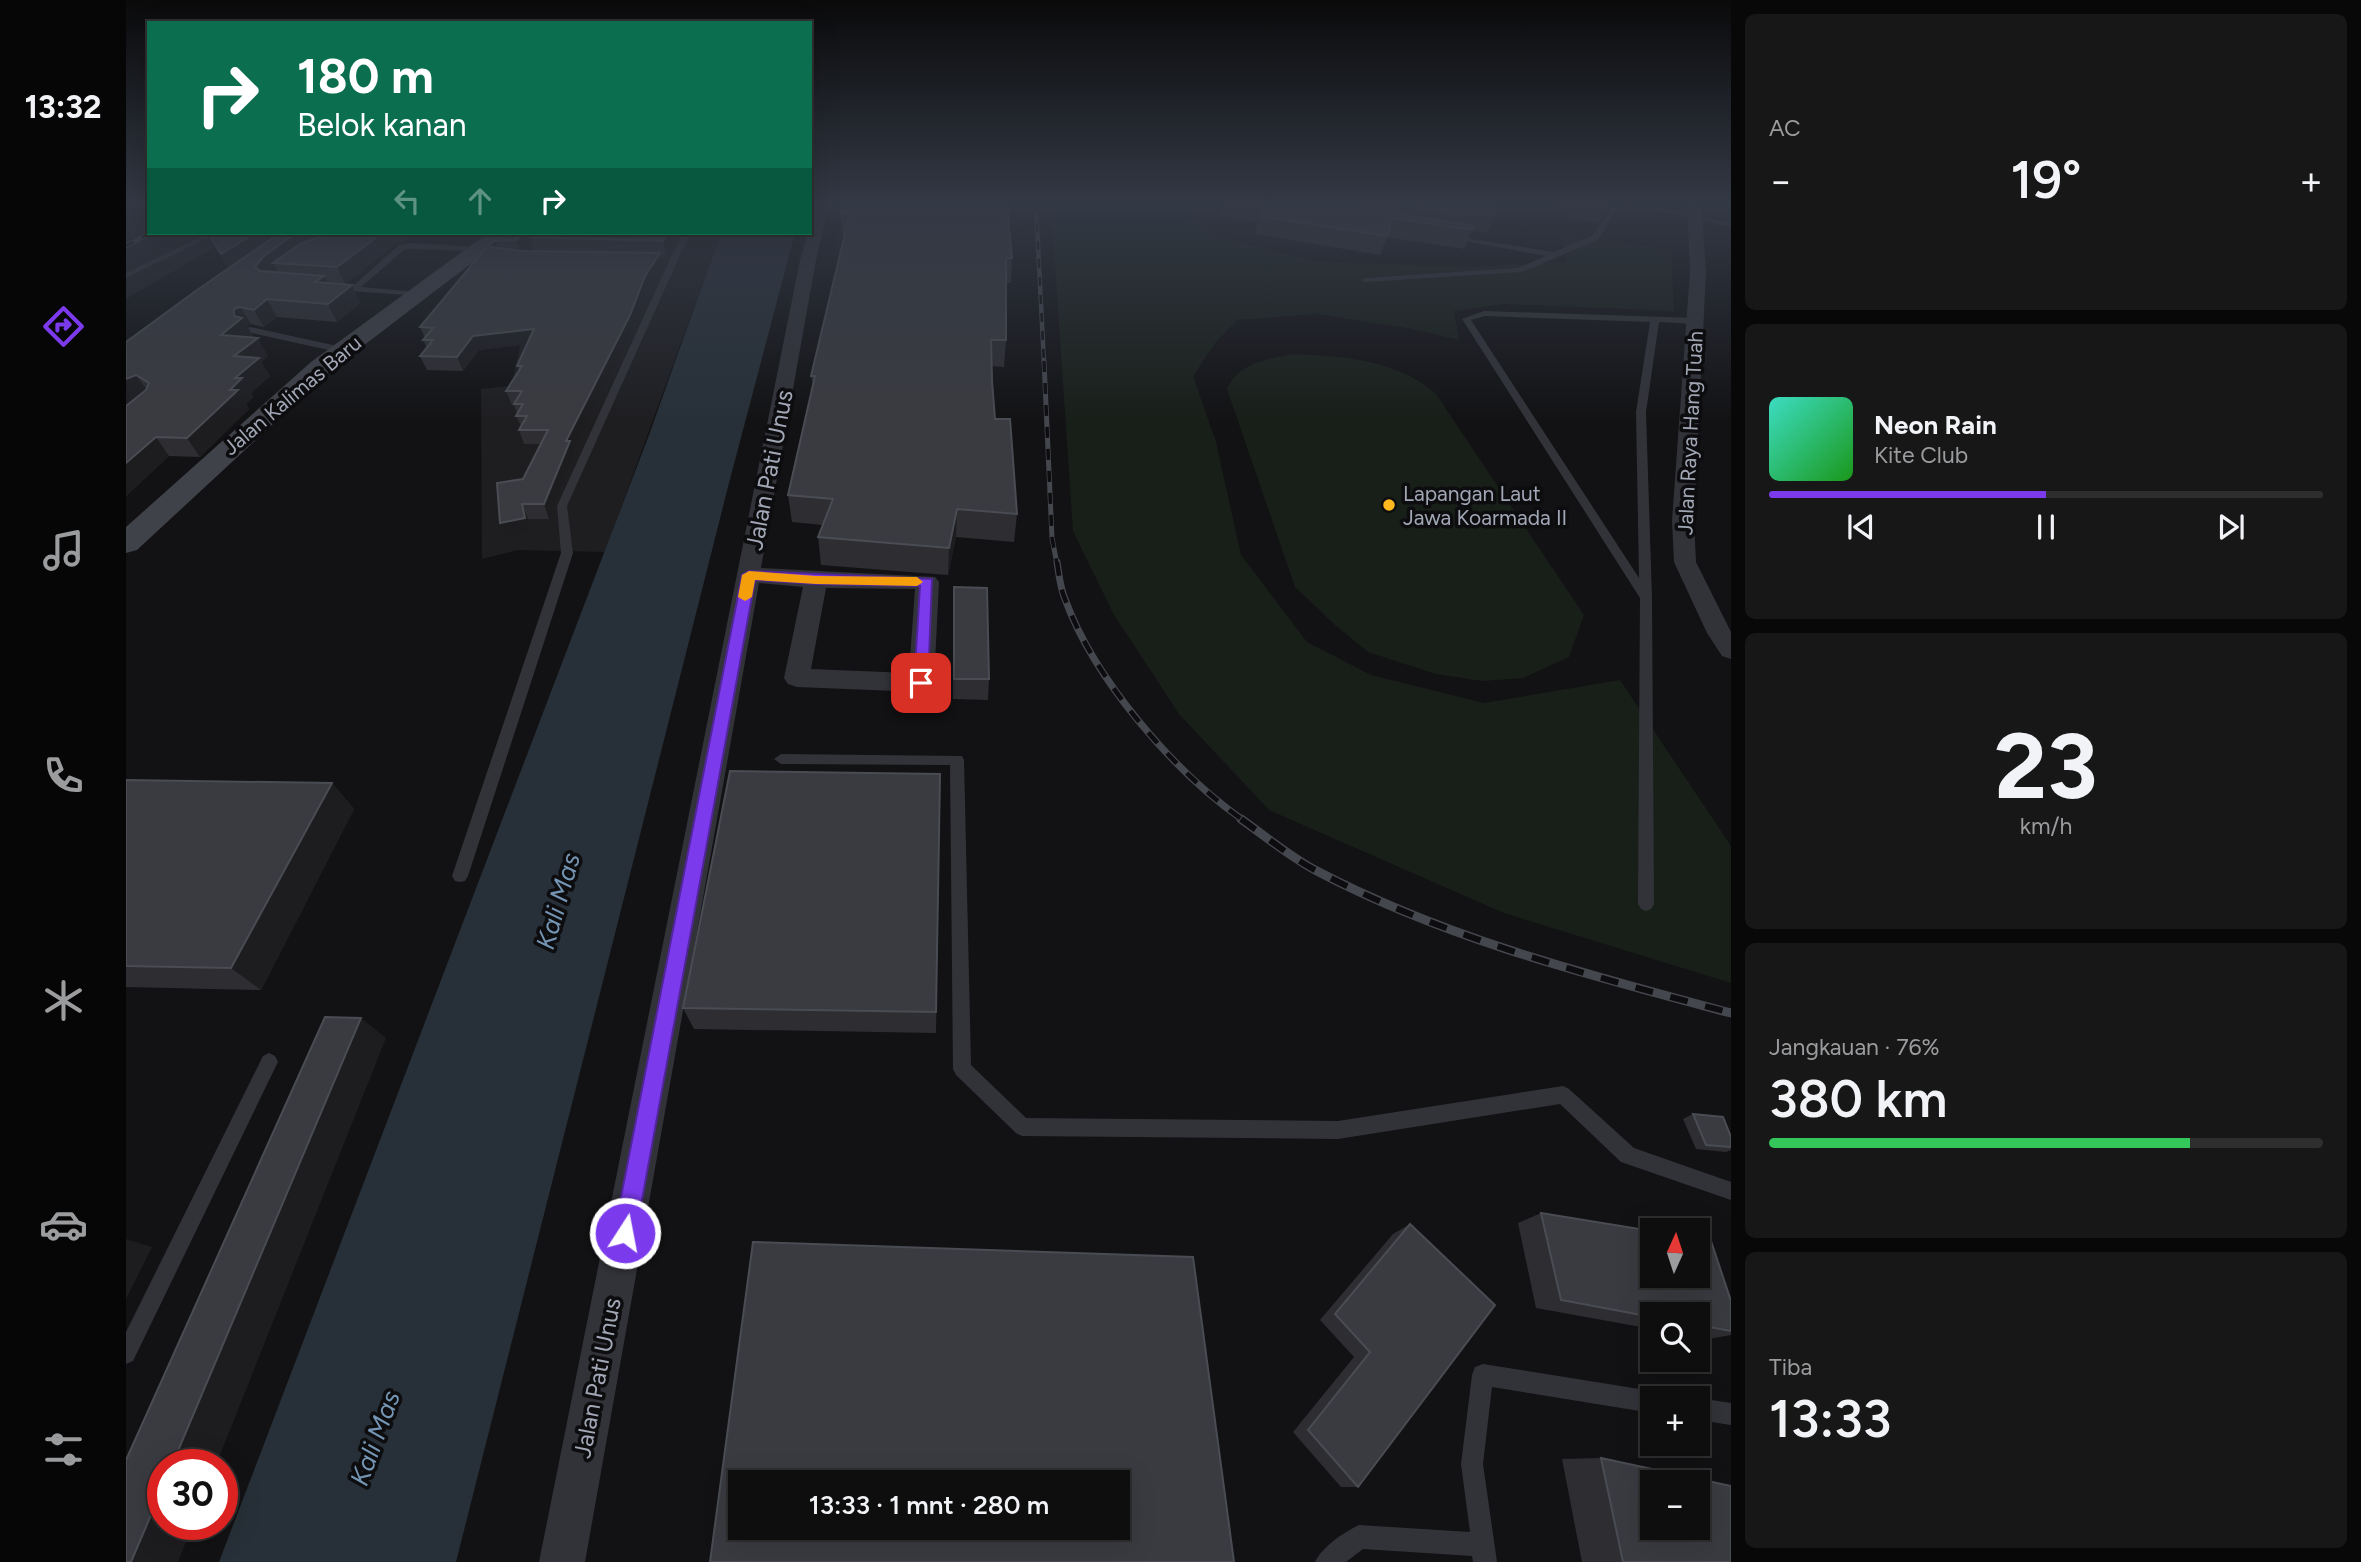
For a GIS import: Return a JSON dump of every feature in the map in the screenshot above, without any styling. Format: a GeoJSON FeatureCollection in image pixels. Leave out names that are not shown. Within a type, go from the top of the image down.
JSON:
{"type":"FeatureCollection","features":[{"type":"Feature","properties":{"kind":"street","name":"Jalan Kalimas Baru"},"geometry":{"type":"LineString","coordinates":[[126,542],[205,468],[342,350],[441,278]]}},
{"type":"Feature","properties":{"kind":"street","name":"Jalan Pati Unus"},"geometry":{"type":"LineString","coordinates":[[562,1562],[805,278]]}},
{"type":"Feature","properties":{"kind":"street","name":"Jalan Raya Hang Tuah"},"geometry":{"type":"LineString","coordinates":[[1698,278],[1683,521],[1685,562],[1727,639]]}},
{"type":"Feature","properties":{"kind":"street"},"geometry":{"type":"LineString","coordinates":[[749,575],[816,580],[927,582],[921,683],[797,678],[816,580]]}},
{"type":"Feature","properties":{"kind":"lane"},"geometry":{"type":"LineString","coordinates":[[354,289],[367,278]]}},
{"type":"Feature","properties":{"kind":"lane"},"geometry":{"type":"LineString","coordinates":[[460,876],[567,554],[562,506],[664,278]]}},
{"type":"Feature","properties":{"kind":"lane"},"geometry":{"type":"LineString","coordinates":[[1366,280],[1398,278]]}},
{"type":"Feature","properties":{"kind":"lane"},"geometry":{"type":"LineString","coordinates":[[328,288],[417,294]]}},
{"type":"Feature","properties":{"kind":"lane"},"geometry":{"type":"LineString","coordinates":[[1646,598],[1466,319],[1484,313],[1695,321]]}},
{"type":"Feature","properties":{"kind":"lane"},"geometry":{"type":"LineString","coordinates":[[1646,904],[1646,598],[1641,412],[1655,319]]}},
{"type":"Feature","properties":{"kind":"lane"},"geometry":{"type":"LineString","coordinates":[[250,330],[342,350]]}},
{"type":"Feature","properties":{"kind":"lane"},"geometry":{"type":"LineString","coordinates":[[781,760],[957,760],[962,1069],[1022,1127],[1338,1130],[1563,1095],[1628,1155],[1731,1191]]}},
{"type":"Feature","properties":{"kind":"lane"},"geometry":{"type":"LineString","coordinates":[[126,1354],[269,1062]]}},
{"type":"Feature","properties":{"kind":"lane"},"geometry":{"type":"LineString","coordinates":[[1327,1562],[1359,1537],[1484,1554],[1472,1464],[1483,1376],[1640,1400]]}},
{"type":"Feature","properties":{"kind":"lane"},"geometry":{"type":"LineString","coordinates":[[1710,1411],[1731,1414]]}},
{"type":"Feature","properties":{"kind":"shaded area"},"geometry":{"type":"Polygon","coordinates":[[[126,278],[162,278],[126,299],[126,278]]]}},
{"type":"Feature","properties":{"kind":"shaded area"},"geometry":{"type":"Polygon","coordinates":[[[505,278],[705,278],[605,552],[518,550],[482,559],[481,389],[511,386],[531,299],[505,278]]]}},
{"type":"Feature","properties":{"kind":"shaded area"},"geometry":{"type":"Polygon","coordinates":[[[1056,278],[1672,278],[1674,311],[1504,304],[1454,311],[1459,340],[1413,329],[1317,314],[1237,320],[1216,342],[1193,376],[1216,442],[1241,555],[1307,642],[1371,675],[1484,703],[1620,680],[1731,846],[1731,983],[1504,913],[1269,810],[1179,714],[1113,613],[1073,531],[1056,278]]]}},
{"type":"Feature","properties":{"kind":"shaded area","name":"Lapangan Laut Jawa Koarmada II"},"geometry":{"type":"Polygon","coordinates":[[[1294,354],[1332,356],[1387,367],[1405,374],[1436,394],[1584,615],[1569,657],[1523,678],[1482,681],[1436,674],[1368,652],[1295,587],[1227,389],[1246,367],[1294,354]]]}},
{"type":"Feature","properties":{"kind":"water","name":"Kali Mas"},"geometry":{"type":"Polygon","coordinates":[[[705,278],[783,278],[456,1562],[219,1562],[227,1540],[238,1540],[238,1512],[649,435],[705,278]]]}},
{"type":"Feature","properties":{"kind":"building"},"geometry":{"type":"Polygon","coordinates":[[[215,278],[321,278],[315,282],[352,285],[328,304],[267,299],[254,310],[240,307],[234,309],[234,316],[242,318],[221,335],[258,338],[234,356],[259,358],[235,378],[242,378],[230,390],[238,390],[187,438],[156,437],[126,463],[126,406],[146,390],[149,383],[136,375],[126,379],[126,342],[215,278]]]}},
{"type":"Feature","properties":{"kind":"building"},"geometry":{"type":"Polygon","coordinates":[[[461,278],[644,278],[630,315],[566,441],[570,441],[544,504],[522,504],[525,518],[500,523],[497,483],[523,479],[548,430],[519,430],[527,416],[516,416],[523,404],[514,404],[522,391],[506,391],[522,366],[517,366],[534,329],[473,336],[457,357],[420,356],[433,340],[423,340],[433,328],[420,327],[461,278]]]}},
{"type":"Feature","properties":{"kind":"building"},"geometry":{"type":"Polygon","coordinates":[[[834,278],[1006,278],[1006,340],[991,340],[992,381],[995,419],[1010,419],[1017,514],[957,509],[949,548],[818,537],[833,499],[788,495],[815,376],[811,376],[834,278]]]}},
{"type":"Feature","properties":{"kind":"building"},"geometry":{"type":"Polygon","coordinates":[[[954,587],[987,588],[989,679],[954,679],[954,587]]]}},
{"type":"Feature","properties":{"kind":"building"},"geometry":{"type":"Polygon","coordinates":[[[730,771],[940,774],[936,1012],[683,1008],[730,771]]]}},
{"type":"Feature","properties":{"kind":"building"},"geometry":{"type":"Polygon","coordinates":[[[126,780],[332,783],[231,968],[126,966],[126,780]]]}},
{"type":"Feature","properties":{"kind":"building"},"geometry":{"type":"Polygon","coordinates":[[[325,1017],[361,1018],[179,1449],[147,1449],[147,1524],[131,1562],[126,1562],[126,1460],[325,1017]]]}},
{"type":"Feature","properties":{"kind":"building"},"geometry":{"type":"Polygon","coordinates":[[[1693,1114],[1723,1117],[1731,1137],[1731,1147],[1706,1145],[1693,1114]]]}},
{"type":"Feature","properties":{"kind":"building"},"geometry":{"type":"Polygon","coordinates":[[[1541,1213],[1640,1229],[1640,1288],[1710,1288],[1711,1241],[1731,1301],[1731,1331],[1710,1327],[1710,1302],[1640,1302],[1640,1315],[1561,1300],[1541,1213]]]}},
{"type":"Feature","properties":{"kind":"building"},"geometry":{"type":"Polygon","coordinates":[[[1410,1224],[1495,1305],[1358,1487],[1308,1430],[1370,1352],[1335,1314],[1410,1224]]]}},
{"type":"Feature","properties":{"kind":"building"},"geometry":{"type":"Polygon","coordinates":[[[753,1242],[1193,1257],[1234,1562],[710,1562],[753,1242]]]}},
{"type":"Feature","properties":{"kind":"building"},"geometry":{"type":"Polygon","coordinates":[[[1601,1458],[1657,1470],[1640,1470],[1640,1540],[1710,1540],[1710,1481],[1731,1486],[1731,1562],[1623,1562],[1601,1458]]]}},
{"type":"Feature","properties":{"kind":"railway"},"geometry":{"type":"LineString","coordinates":[[1040,278],[1044,363]]}},
{"type":"Feature","properties":{"kind":"railway"},"geometry":{"type":"LineString","coordinates":[[1044,361],[1052,538],[1057,564]]}},
{"type":"Feature","properties":{"kind":"railway"},"geometry":{"type":"LineString","coordinates":[[1057,562],[1063,595],[1078,629],[1095,661],[1116,691],[1164,750],[1217,800],[1243,820]]}},
{"type":"Feature","properties":{"kind":"railway"},"geometry":{"type":"LineString","coordinates":[[1241,819],[1315,870],[1415,916],[1519,953],[1731,1013]]}},
{"type":"Feature","properties":{"kind":"slow traffic"},"geometry":{"type":"LineString","coordinates":[[745,597],[749,575],[816,580],[917,582]]}},
{"type":"Feature","properties":{"kind":"place","name":"Lapangan Laut Jawa Koarmada II"},"geometry":{"type":"Point","coordinates":[1389,505]}},
{"type":"Feature","properties":{"kind":"route"},"geometry":{"type":"LineString","coordinates":[[625,1233],[749,575],[816,580],[927,582],[921,683]]}}]}
